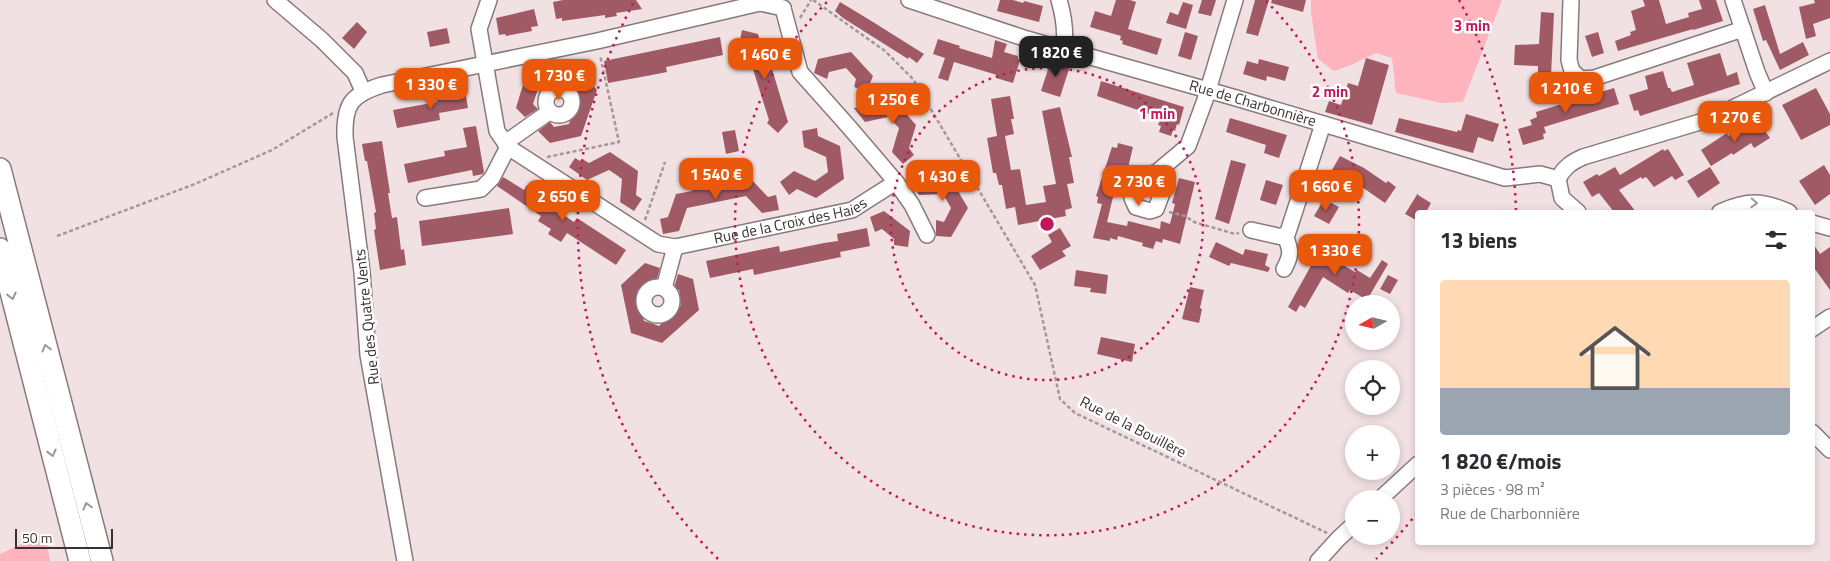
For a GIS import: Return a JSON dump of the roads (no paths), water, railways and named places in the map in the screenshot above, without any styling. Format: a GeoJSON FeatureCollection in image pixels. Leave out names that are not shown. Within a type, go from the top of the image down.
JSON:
{"type":"FeatureCollection","features":[{"type":"Feature","properties":{"kind":"highway"},"geometry":{"type":"LineString","coordinates":[[0,169],[96,559]]}},
{"type":"Feature","properties":{"kind":"highway"},"geometry":{"type":"LineString","coordinates":[[0,248],[96,559]]}},
{"type":"Feature","properties":{"kind":"street"},"geometry":{"type":"LineString","coordinates":[[275,0],[322,40],[355,73],[364,91],[382,84],[597,41],[760,3],[787,4],[800,72],[850,127],[896,182],[912,205],[927,235]]}},
{"type":"Feature","properties":{"kind":"street"},"geometry":{"type":"LineString","coordinates":[[489,0],[479,29],[497,131],[506,145]]}},
{"type":"Feature","properties":{"kind":"street","name":"Rue de Charbonnière"},"geometry":{"type":"LineString","coordinates":[[909,0],[1028,39],[1505,178],[1540,174],[1558,179]]}},
{"type":"Feature","properties":{"kind":"street"},"geometry":{"type":"LineString","coordinates":[[1059,0],[1065,25],[1064,48]]}},
{"type":"Feature","properties":{"kind":"street"},"geometry":{"type":"LineString","coordinates":[[1157,172],[1162,193],[1156,209],[1150,211],[1136,207],[1132,198],[1142,177],[1157,172],[1188,146],[1208,90],[1235,0]]}},
{"type":"Feature","properties":{"kind":"street"},"geometry":{"type":"LineString","coordinates":[[1571,0],[1569,60],[1572,71],[1581,79],[1594,78],[1743,30]]}},
{"type":"Feature","properties":{"kind":"street"},"geometry":{"type":"LineString","coordinates":[[1733,0],[1766,93]]}},
{"type":"Feature","properties":{"kind":"street"},"geometry":{"type":"LineString","coordinates":[[1576,210],[1562,198],[1558,179],[1567,166],[1583,157],[1710,120],[1830,61]]}},
{"type":"Feature","properties":{"kind":"street","name":"Rue des Quatre Vents"},"geometry":{"type":"LineString","coordinates":[[364,91],[351,102],[344,118],[345,137],[362,272],[368,355],[405,561]]}},
{"type":"Feature","properties":{"kind":"street"},"geometry":{"type":"LineString","coordinates":[[425,198],[481,189],[492,178],[506,145],[549,112]]}},
{"type":"Feature","properties":{"kind":"street"},"geometry":{"type":"LineString","coordinates":[[1251,230],[1282,237],[1288,232],[1323,124]]}},
{"type":"Feature","properties":{"kind":"street","name":"Rue de la Croix des Haies"},"geometry":{"type":"LineString","coordinates":[[506,145],[658,244],[675,247],[852,210],[896,182]]}},
{"type":"Feature","properties":{"kind":"street"},"geometry":{"type":"LineString","coordinates":[[1725,210],[1736,205],[1752,202],[1784,210]]}},
{"type":"Feature","properties":{"kind":"street"},"geometry":{"type":"LineString","coordinates":[[1815,224],[1830,228]]}},
{"type":"Feature","properties":{"kind":"street"},"geometry":{"type":"LineString","coordinates":[[1284,269],[1291,256],[1285,235]]}},
{"type":"Feature","properties":{"kind":"street"},"geometry":{"type":"LineString","coordinates":[[664,288],[675,247]]}},
{"type":"Feature","properties":{"kind":"street"},"geometry":{"type":"LineString","coordinates":[[1815,327],[1830,317]]}},
{"type":"Feature","properties":{"kind":"street"},"geometry":{"type":"LineString","coordinates":[[1815,435],[1830,450]]}},
{"type":"Feature","properties":{"kind":"street"},"geometry":{"type":"LineString","coordinates":[[1390,490],[1415,467]]}},
{"type":"Feature","properties":{"kind":"street"},"geometry":{"type":"LineString","coordinates":[[1318,561],[1345,532]]}}]}
